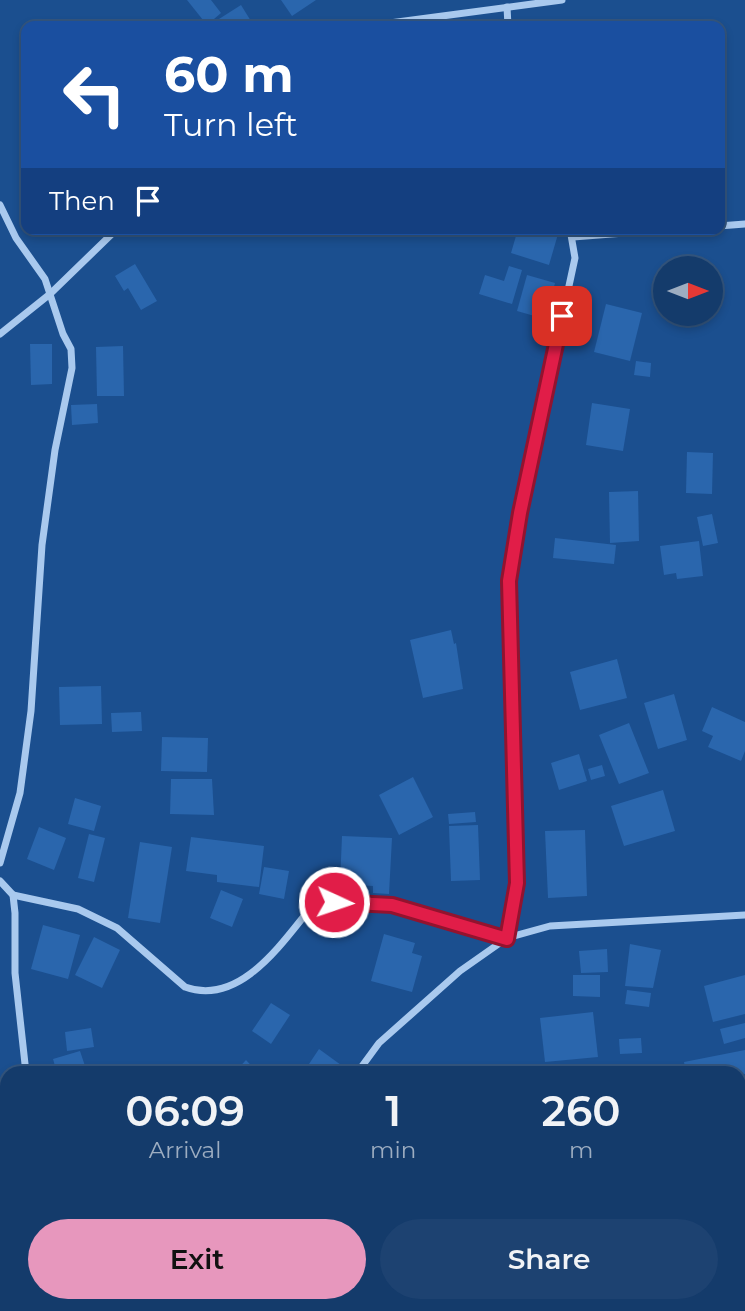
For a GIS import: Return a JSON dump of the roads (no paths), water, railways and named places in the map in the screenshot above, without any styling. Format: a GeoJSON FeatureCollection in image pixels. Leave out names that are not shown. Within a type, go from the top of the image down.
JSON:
{"type":"FeatureCollection","features":[{"type":"Feature","properties":{"kind":"street"},"geometry":{"type":"LineString","coordinates":[[404,21],[562,0]]}},
{"type":"Feature","properties":{"kind":"street"},"geometry":{"type":"LineString","coordinates":[[507,7],[508,21]]}},
{"type":"Feature","properties":{"kind":"street"},"geometry":{"type":"LineString","coordinates":[[0,205],[16,238],[44,279],[71,349],[72,368],[55,450],[42,545],[31,711],[20,793],[0,863]]}},
{"type":"Feature","properties":{"kind":"street"},"geometry":{"type":"LineString","coordinates":[[725,226],[745,224]]}},
{"type":"Feature","properties":{"kind":"street"},"geometry":{"type":"LineString","coordinates":[[0,334],[50,294],[111,235]]}},
{"type":"Feature","properties":{"kind":"street"},"geometry":{"type":"LineString","coordinates":[[507,939],[517,883],[509,581],[520,513],[575,258],[571,235]]}},
{"type":"Feature","properties":{"kind":"street"},"geometry":{"type":"LineString","coordinates":[[0,881],[13,895],[78,909],[117,928],[185,987],[195,990],[214,989],[248,978],[313,905],[334,902],[392,905],[507,939]]}},
{"type":"Feature","properties":{"kind":"street"},"geometry":{"type":"LineString","coordinates":[[13,895],[15,972],[25,1066]]}},
{"type":"Feature","properties":{"kind":"street"},"geometry":{"type":"LineString","coordinates":[[362,1066],[379,1043],[460,971],[507,939],[550,926],[745,915]]}}]}
